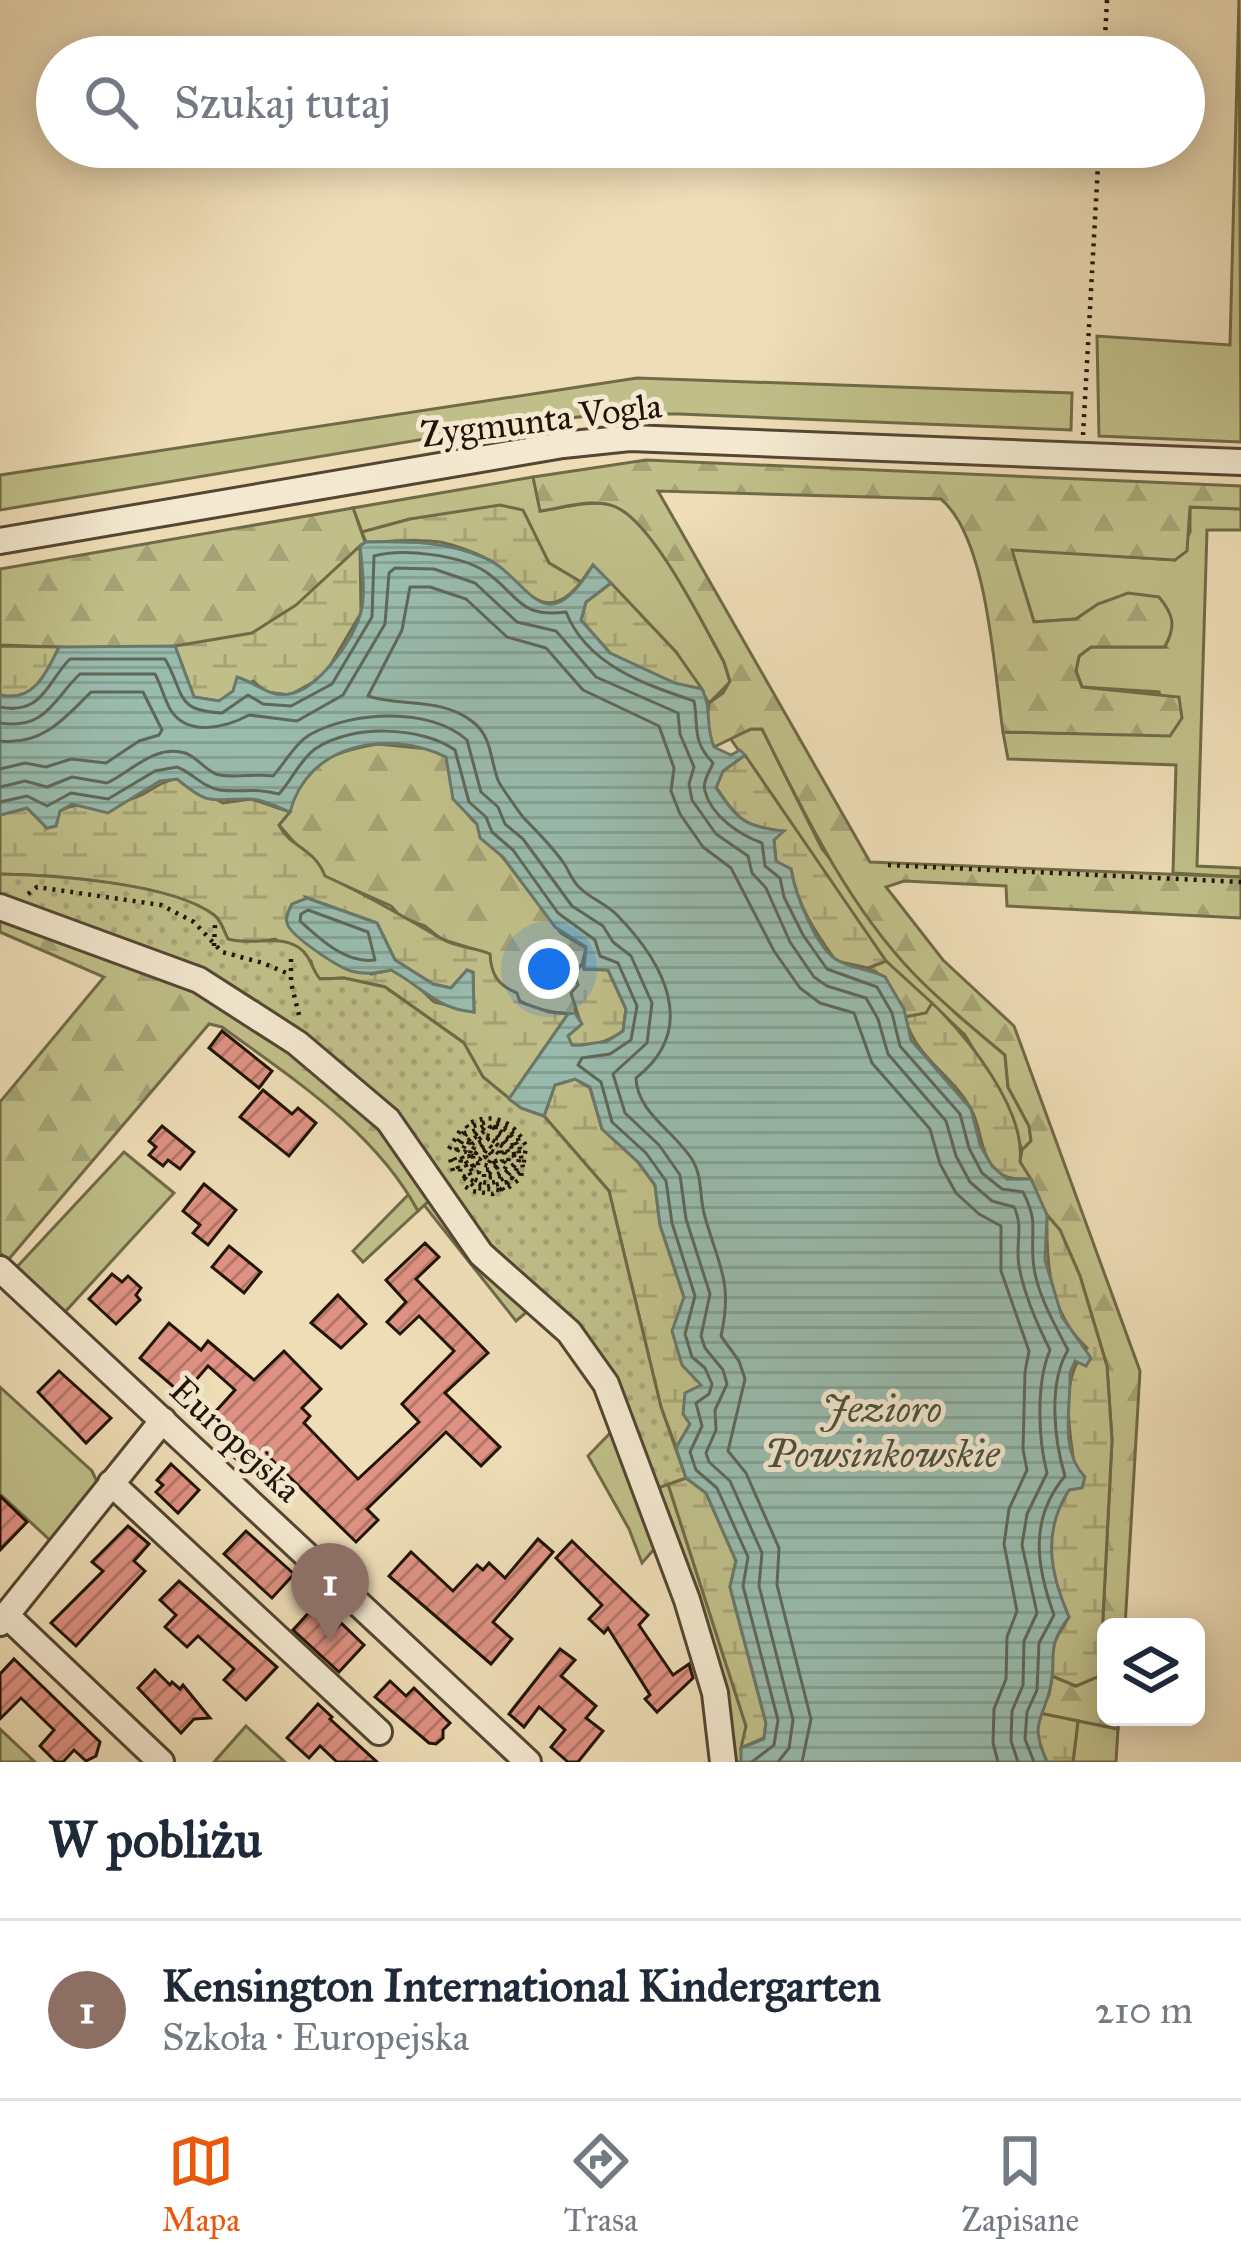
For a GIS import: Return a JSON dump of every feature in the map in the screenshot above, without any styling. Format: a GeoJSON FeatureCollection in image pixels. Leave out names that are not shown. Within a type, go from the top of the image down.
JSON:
{"type":"FeatureCollection","features":[{"type":"Feature","properties":{"kind":"street","name":"Zygmunta Vogla"},"geometry":{"type":"LineString","coordinates":[[0,541],[607,440],[676,437],[1241,462]]}},
{"type":"Feature","properties":{"kind":"street"},"geometry":{"type":"LineString","coordinates":[[5,908],[199,980],[297,1042],[388,1120],[482,1254],[562,1325],[598,1370],[632,1448],[715,1693],[723,1762]]}},
{"type":"Feature","properties":{"kind":"street","name":"Europejska"},"geometry":{"type":"LineString","coordinates":[[0,1269],[528,1762]]}},
{"type":"Feature","properties":{"kind":"street"},"geometry":{"type":"LineString","coordinates":[[161,1762],[3,1619],[164,1420]]}},
{"type":"Feature","properties":{"kind":"street"},"geometry":{"type":"LineString","coordinates":[[111,1484],[380,1732]]}},
{"type":"Feature","properties":{"kind":"path"},"geometry":{"type":"LineString","coordinates":[[1105,36],[1107,0]]}},
{"type":"Feature","properties":{"kind":"path"},"geometry":{"type":"LineString","coordinates":[[1082,454],[1098,168]]}},
{"type":"Feature","properties":{"kind":"path"},"geometry":{"type":"LineString","coordinates":[[888,865],[1241,882]]}},
{"type":"Feature","properties":{"kind":"path"},"geometry":{"type":"LineString","coordinates":[[5,908],[37,886],[161,905],[179,913],[232,956],[302,970]]}},
{"type":"Feature","properties":{"kind":"path"},"geometry":{"type":"LineString","coordinates":[[98,906],[100,896]]}},
{"type":"Feature","properties":{"kind":"path"},"geometry":{"type":"LineString","coordinates":[[214,946],[215,925]]}},
{"type":"Feature","properties":{"kind":"path"},"geometry":{"type":"LineString","coordinates":[[291,967],[301,1016],[297,1042]]}},
{"type":"Feature","properties":{"kind":"path"},"geometry":{"type":"LineString","coordinates":[[449,1149],[461,1129],[456,1154],[465,1136],[486,1125],[465,1143],[465,1152],[470,1142],[490,1127],[486,1122],[466,1125],[495,1118],[514,1127],[526,1146],[523,1168],[518,1138],[502,1124],[494,1124],[495,1132],[510,1143],[514,1159],[512,1141],[495,1127],[509,1132],[520,1148],[518,1168],[512,1178],[524,1172],[513,1186],[502,1188],[511,1180],[486,1187],[462,1174],[476,1188],[499,1193],[472,1191],[456,1176],[450,1158],[454,1157],[462,1172],[460,1155],[472,1178],[490,1183],[507,1176],[515,1162],[502,1176],[484,1178],[484,1170],[502,1161],[501,1148],[491,1140],[504,1147],[506,1162],[486,1176],[506,1168],[509,1153],[501,1139],[485,1136],[472,1144],[470,1154],[488,1139],[476,1153],[489,1145],[499,1154],[487,1149],[480,1159],[473,1156],[474,1170],[469,1156],[465,1160],[473,1173],[478,1172],[478,1162],[489,1166],[499,1160],[489,1160]]}},
{"type":"Feature","properties":{"kind":"green space"},"geometry":{"type":"Polygon","coordinates":[[[1239,0],[1241,442],[1099,436],[1097,336],[1230,345],[1239,0]]]}},
{"type":"Feature","properties":{"kind":"green space"},"geometry":{"type":"Polygon","coordinates":[[[637,378],[1072,393],[1071,430],[614,414],[533,421],[0,510],[0,475],[637,378]]]}},
{"type":"Feature","properties":{"kind":"green space"},"geometry":{"type":"Polygon","coordinates":[[[646,460],[1241,486],[1241,509],[1190,507],[1187,551],[1175,560],[1012,550],[1034,622],[1076,619],[1128,593],[1159,597],[1172,621],[1165,647],[1091,647],[1079,656],[1076,671],[1082,687],[1179,697],[1182,718],[1170,736],[1003,732],[979,574],[957,518],[941,499],[658,491],[870,862],[1241,877],[1241,918],[1007,906],[1006,886],[904,881],[886,887],[943,960],[1014,1026],[1140,1371],[1126,1618],[1103,1618],[1112,1440],[1107,1366],[1080,1276],[1060,1230],[1020,1162],[1022,1150],[1031,1141],[1029,1126],[1008,1087],[1005,1055],[925,985],[868,918],[829,858],[762,729],[751,729],[714,747],[706,727],[709,703],[730,681],[724,662],[646,533],[631,517],[608,504],[540,511],[533,477],[646,460]]]}},
{"type":"Feature","properties":{"kind":"green space"},"geometry":{"type":"Polygon","coordinates":[[[533,477],[541,511],[607,504],[624,511],[657,547],[724,662],[730,682],[709,703],[676,652],[593,565],[581,582],[549,563],[536,539],[410,519],[362,532],[353,508],[533,477]]]}},
{"type":"Feature","properties":{"kind":"green space"},"geometry":{"type":"Polygon","coordinates":[[[500,505],[523,510],[549,563],[581,582],[568,596],[556,602],[535,598],[492,562],[452,545],[422,540],[366,542],[362,532],[410,519],[500,505]]]}},
{"type":"Feature","properties":{"kind":"green space"},"geometry":{"type":"Polygon","coordinates":[[[1190,507],[1241,509],[1241,530],[1207,530],[1197,866],[1241,868],[1241,877],[1173,873],[1176,765],[1008,759],[1003,732],[1169,735],[1159,692],[1082,687],[1076,671],[1079,656],[1091,647],[1165,647],[1098,604],[1076,619],[1034,622],[1011,549],[1175,560],[1190,532],[1190,507]]]}},
{"type":"Feature","properties":{"kind":"green space"},"geometry":{"type":"Polygon","coordinates":[[[353,508],[365,542],[296,606],[250,634],[160,648],[0,645],[0,569],[353,508]]]}},
{"type":"Feature","properties":{"kind":"green space"},"geometry":{"type":"Polygon","coordinates":[[[360,546],[361,613],[324,676],[290,695],[266,692],[253,681],[219,701],[194,697],[175,646],[252,633],[296,605],[360,546]]]}},
{"type":"Feature","properties":{"kind":"green space"},"geometry":{"type":"Polygon","coordinates":[[[611,583],[676,652],[702,689],[675,684],[610,653],[581,620],[586,602],[611,583]]]}},
{"type":"Feature","properties":{"kind":"green space"},"geometry":{"type":"Polygon","coordinates":[[[0,646],[59,647],[38,683],[12,696],[0,695],[0,646]]]}},
{"type":"Feature","properties":{"kind":"green space"},"geometry":{"type":"Polygon","coordinates":[[[762,729],[822,849],[954,1012],[1005,1055],[1008,1087],[1029,1126],[1031,1141],[1022,1150],[1004,1100],[965,1035],[886,961],[730,738],[762,729]]]}},
{"type":"Feature","properties":{"kind":"green space"},"geometry":{"type":"Polygon","coordinates":[[[378,744],[429,749],[446,757],[465,810],[561,933],[586,948],[574,974],[579,985],[575,1013],[546,1011],[519,1000],[498,982],[489,954],[441,939],[425,926],[401,917],[391,906],[324,876],[279,825],[305,779],[322,763],[378,744]]]}},
{"type":"Feature","properties":{"kind":"green space"},"geometry":{"type":"Polygon","coordinates":[[[745,755],[886,961],[868,968],[836,961],[808,918],[791,869],[776,862],[774,840],[782,831],[743,820],[716,787],[723,771],[745,755]]]}},
{"type":"Feature","properties":{"kind":"green space"},"geometry":{"type":"Polygon","coordinates":[[[177,779],[223,803],[251,799],[290,812],[279,825],[315,859],[325,876],[449,943],[490,954],[497,978],[517,993],[520,1002],[568,1014],[509,1099],[483,1077],[463,1042],[385,987],[344,978],[320,979],[311,961],[275,939],[246,944],[228,939],[214,915],[170,895],[80,879],[0,874],[0,815],[27,808],[47,828],[56,826],[60,811],[131,799],[177,779]],[[307,898],[371,974],[391,970],[434,1002],[474,1012],[473,972],[467,970],[451,988],[433,984],[395,960],[377,923],[307,898]]]}},
{"type":"Feature","properties":{"kind":"green space"},"geometry":{"type":"Polygon","coordinates":[[[0,874],[111,883],[195,904],[217,917],[228,939],[290,943],[306,954],[320,979],[344,978],[385,987],[464,1043],[483,1077],[521,1108],[544,1116],[609,1191],[661,1407],[686,1478],[655,1489],[608,1373],[499,1264],[446,1186],[287,1028],[0,901],[0,874]]]}},
{"type":"Feature","properties":{"kind":"green space"},"geometry":{"type":"Polygon","coordinates":[[[0,913],[226,1003],[386,1127],[435,1195],[418,1211],[356,1131],[222,1027],[209,1024],[8,1260],[0,1253],[0,1102],[104,977],[0,932],[0,913]]]}},
{"type":"Feature","properties":{"kind":"green space"},"geometry":{"type":"Polygon","coordinates":[[[886,961],[932,1003],[927,1013],[905,1017],[885,977],[868,968],[886,961]]]}},
{"type":"Feature","properties":{"kind":"green space"},"geometry":{"type":"Polygon","coordinates":[[[582,964],[584,969],[608,970],[626,1009],[623,1031],[599,1043],[572,1045],[567,1036],[581,1024],[571,993],[578,985],[574,974],[582,964]]]}},
{"type":"Feature","properties":{"kind":"green space"},"geometry":{"type":"Polygon","coordinates":[[[932,1003],[992,1076],[1014,1120],[1020,1162],[1031,1179],[1008,1177],[996,1170],[986,1156],[971,1109],[917,1044],[905,1017],[926,1013],[932,1003]]]}},
{"type":"Feature","properties":{"kind":"green space"},"geometry":{"type":"Polygon","coordinates":[[[575,1079],[590,1088],[602,1129],[655,1185],[660,1225],[684,1297],[679,1318],[702,1386],[690,1424],[676,1448],[661,1407],[609,1191],[544,1116],[555,1085],[575,1079]]]}},
{"type":"Feature","properties":{"kind":"green space"},"geometry":{"type":"Polygon","coordinates":[[[124,1152],[174,1193],[64,1313],[16,1268],[124,1152]]]}},
{"type":"Feature","properties":{"kind":"green space"},"geometry":{"type":"Polygon","coordinates":[[[409,1194],[418,1211],[363,1262],[353,1251],[409,1194]]]}},
{"type":"Feature","properties":{"kind":"green space"},"geometry":{"type":"Polygon","coordinates":[[[435,1195],[554,1327],[551,1333],[530,1309],[516,1321],[424,1205],[435,1195]]]}},
{"type":"Feature","properties":{"kind":"green space"},"geometry":{"type":"Polygon","coordinates":[[[1047,1215],[1060,1230],[1080,1276],[1107,1366],[1112,1440],[1103,1618],[1097,1618],[1097,1677],[1076,1686],[1052,1676],[1051,1647],[1069,1617],[1055,1581],[1050,1542],[1055,1517],[1073,1478],[1069,1388],[1087,1348],[1057,1303],[1047,1251],[1047,1215]]]}},
{"type":"Feature","properties":{"kind":"green space"},"geometry":{"type":"Polygon","coordinates":[[[0,1387],[92,1471],[98,1484],[52,1542],[0,1494],[0,1387]]]}},
{"type":"Feature","properties":{"kind":"green space"},"geometry":{"type":"Polygon","coordinates":[[[615,1428],[656,1547],[642,1563],[629,1529],[588,1456],[615,1428]]]}},
{"type":"Feature","properties":{"kind":"green space"},"geometry":{"type":"Polygon","coordinates":[[[686,1478],[706,1493],[736,1561],[730,1587],[766,1723],[764,1738],[741,1748],[746,1726],[668,1484],[686,1478]]]}},
{"type":"Feature","properties":{"kind":"green space"},"geometry":{"type":"Polygon","coordinates":[[[668,1484],[746,1726],[741,1762],[731,1762],[655,1489],[668,1484]]]}},
{"type":"Feature","properties":{"kind":"green space"},"geometry":{"type":"Polygon","coordinates":[[[1052,1676],[1076,1686],[1097,1676],[1097,1725],[1039,1713],[1052,1676]]]}},
{"type":"Feature","properties":{"kind":"green space"},"geometry":{"type":"Polygon","coordinates":[[[1039,1713],[1078,1721],[1073,1762],[1047,1762],[1037,1738],[1039,1713]]]}},
{"type":"Feature","properties":{"kind":"green space"},"geometry":{"type":"Polygon","coordinates":[[[1078,1721],[1118,1729],[1116,1762],[1073,1762],[1078,1721]]]}},
{"type":"Feature","properties":{"kind":"green space"},"geometry":{"type":"Polygon","coordinates":[[[246,1726],[285,1762],[214,1762],[246,1726]]]}},
{"type":"Feature","properties":{"kind":"green space"},"geometry":{"type":"Polygon","coordinates":[[[0,1729],[35,1762],[0,1762],[0,1729]]]}},
{"type":"Feature","properties":{"kind":"water","name":"Jezioro Powsinkowskie"},"geometry":{"type":"Polygon","coordinates":[[[366,542],[427,543],[470,552],[500,567],[548,604],[576,589],[593,565],[611,583],[586,602],[581,620],[610,653],[675,683],[702,689],[714,747],[745,755],[723,771],[716,788],[743,820],[784,831],[774,840],[776,861],[791,869],[802,906],[822,945],[839,961],[885,977],[904,1009],[911,1040],[971,1109],[980,1145],[992,1166],[1007,1179],[1031,1179],[1047,1215],[1045,1260],[1062,1317],[1091,1358],[1086,1366],[1075,1361],[1070,1373],[1069,1441],[1085,1477],[1082,1488],[1069,1490],[1060,1506],[1052,1537],[1057,1585],[1069,1617],[1054,1646],[1050,1689],[1039,1724],[1047,1762],[741,1762],[741,1748],[764,1739],[766,1723],[730,1587],[736,1561],[706,1493],[686,1478],[676,1448],[690,1424],[683,1414],[685,1393],[701,1385],[682,1365],[672,1331],[684,1297],[660,1225],[655,1185],[602,1129],[590,1087],[575,1079],[555,1085],[544,1116],[509,1099],[568,1014],[575,1013],[582,1024],[568,1036],[572,1045],[581,1045],[606,1042],[623,1031],[626,1009],[608,970],[584,969],[586,947],[555,927],[503,857],[480,838],[477,824],[453,799],[446,757],[400,744],[353,748],[314,770],[290,812],[256,800],[205,798],[177,779],[160,781],[108,813],[72,804],[60,811],[56,826],[47,828],[27,808],[0,815],[0,695],[30,690],[59,647],[175,646],[194,697],[219,701],[233,691],[237,677],[275,694],[289,694],[311,683],[333,662],[357,623],[363,596],[360,546],[366,542]]]}},
{"type":"Feature","properties":{"kind":"water"},"geometry":{"type":"Polygon","coordinates":[[[307,898],[377,923],[395,960],[433,984],[451,988],[467,970],[473,973],[474,1012],[440,1002],[391,970],[351,971],[315,950],[287,921],[292,904],[307,898]]]}},
{"type":"Feature","properties":{"kind":"building"},"geometry":{"type":"Polygon","coordinates":[[[222,1031],[272,1071],[259,1088],[209,1048],[222,1031]]]}},
{"type":"Feature","properties":{"kind":"building"},"geometry":{"type":"Polygon","coordinates":[[[263,1090],[292,1114],[298,1108],[316,1123],[289,1156],[240,1117],[263,1090]]]}},
{"type":"Feature","properties":{"kind":"building"},"geometry":{"type":"Polygon","coordinates":[[[162,1126],[194,1152],[180,1169],[168,1160],[163,1166],[149,1155],[156,1147],[149,1141],[162,1126]]]}},
{"type":"Feature","properties":{"kind":"building"},"geometry":{"type":"Polygon","coordinates":[[[204,1184],[236,1210],[208,1245],[193,1233],[200,1225],[183,1211],[204,1184]]]}},
{"type":"Feature","properties":{"kind":"building"},"geometry":{"type":"Polygon","coordinates":[[[425,1243],[439,1257],[416,1279],[488,1353],[445,1393],[500,1447],[481,1466],[446,1432],[367,1509],[378,1520],[356,1542],[268,1456],[251,1474],[235,1458],[242,1452],[208,1420],[235,1390],[208,1366],[183,1395],[140,1358],[169,1323],[201,1350],[208,1341],[254,1380],[284,1351],[321,1389],[302,1408],[310,1416],[304,1423],[358,1479],[419,1422],[402,1404],[454,1351],[419,1316],[400,1334],[387,1322],[406,1302],[386,1280],[425,1243]]]}},
{"type":"Feature","properties":{"kind":"building"},"geometry":{"type":"Polygon","coordinates":[[[229,1246],[261,1272],[244,1293],[212,1267],[229,1246]]]}},
{"type":"Feature","properties":{"kind":"building"},"geometry":{"type":"Polygon","coordinates":[[[112,1274],[122,1282],[128,1276],[141,1288],[136,1295],[140,1300],[116,1324],[89,1299],[112,1274]]]}},
{"type":"Feature","properties":{"kind":"building"},"geometry":{"type":"Polygon","coordinates":[[[338,1295],[366,1324],[341,1348],[311,1323],[338,1295]]]}},
{"type":"Feature","properties":{"kind":"building"},"geometry":{"type":"Polygon","coordinates":[[[59,1371],[111,1418],[86,1443],[38,1392],[59,1371]]]}},
{"type":"Feature","properties":{"kind":"building"},"geometry":{"type":"Polygon","coordinates":[[[171,1464],[199,1490],[178,1513],[156,1492],[163,1485],[157,1480],[171,1464]]]}},
{"type":"Feature","properties":{"kind":"building"},"geometry":{"type":"Polygon","coordinates":[[[0,1496],[27,1522],[0,1550],[0,1496]]]}},
{"type":"Feature","properties":{"kind":"building"},"geometry":{"type":"Polygon","coordinates":[[[128,1526],[149,1544],[134,1561],[145,1571],[76,1646],[51,1623],[103,1571],[92,1562],[128,1526]]]}},
{"type":"Feature","properties":{"kind":"building"},"geometry":{"type":"Polygon","coordinates":[[[246,1531],[294,1574],[272,1598],[224,1554],[246,1531]]]}},
{"type":"Feature","properties":{"kind":"building"},"geometry":{"type":"Polygon","coordinates":[[[538,1539],[553,1552],[493,1622],[512,1639],[491,1664],[389,1576],[411,1552],[453,1591],[477,1565],[483,1570],[489,1563],[505,1578],[538,1539]]]}},
{"type":"Feature","properties":{"kind":"building"},"geometry":{"type":"Polygon","coordinates":[[[572,1541],[648,1615],[639,1625],[673,1675],[689,1664],[693,1678],[657,1712],[645,1699],[650,1695],[608,1628],[604,1633],[589,1619],[602,1605],[556,1558],[572,1541]]]}},
{"type":"Feature","properties":{"kind":"building"},"geometry":{"type":"Polygon","coordinates":[[[179,1581],[277,1667],[246,1700],[224,1680],[234,1669],[198,1636],[187,1647],[165,1627],[176,1615],[160,1600],[179,1581]]]}},
{"type":"Feature","properties":{"kind":"building"},"geometry":{"type":"Polygon","coordinates":[[[313,1608],[336,1629],[341,1623],[364,1645],[339,1672],[293,1630],[313,1608]]]}},
{"type":"Feature","properties":{"kind":"building"},"geometry":{"type":"Polygon","coordinates":[[[560,1649],[575,1660],[561,1676],[596,1706],[586,1718],[603,1731],[578,1762],[568,1762],[551,1747],[565,1730],[539,1707],[524,1727],[509,1714],[560,1649]]]}},
{"type":"Feature","properties":{"kind":"building"},"geometry":{"type":"Polygon","coordinates":[[[14,1659],[100,1742],[96,1756],[86,1761],[74,1750],[63,1762],[56,1762],[40,1746],[54,1730],[21,1698],[0,1719],[0,1674],[14,1659]]]}},
{"type":"Feature","properties":{"kind":"building"},"geometry":{"type":"Polygon","coordinates":[[[155,1670],[170,1685],[180,1689],[183,1685],[210,1718],[194,1719],[181,1733],[138,1688],[155,1670]]]}},
{"type":"Feature","properties":{"kind":"building"},"geometry":{"type":"Polygon","coordinates":[[[390,1681],[406,1696],[414,1688],[450,1723],[436,1744],[375,1697],[390,1681]]]}},
{"type":"Feature","properties":{"kind":"building"},"geometry":{"type":"Polygon","coordinates":[[[318,1704],[377,1762],[337,1762],[320,1746],[309,1758],[287,1738],[318,1704]]]}},
{"type":"Feature","properties":{"kind":"place","name":"Kensington International Kindergarten"},"geometry":{"type":"Point","coordinates":[330,1642]}}]}
